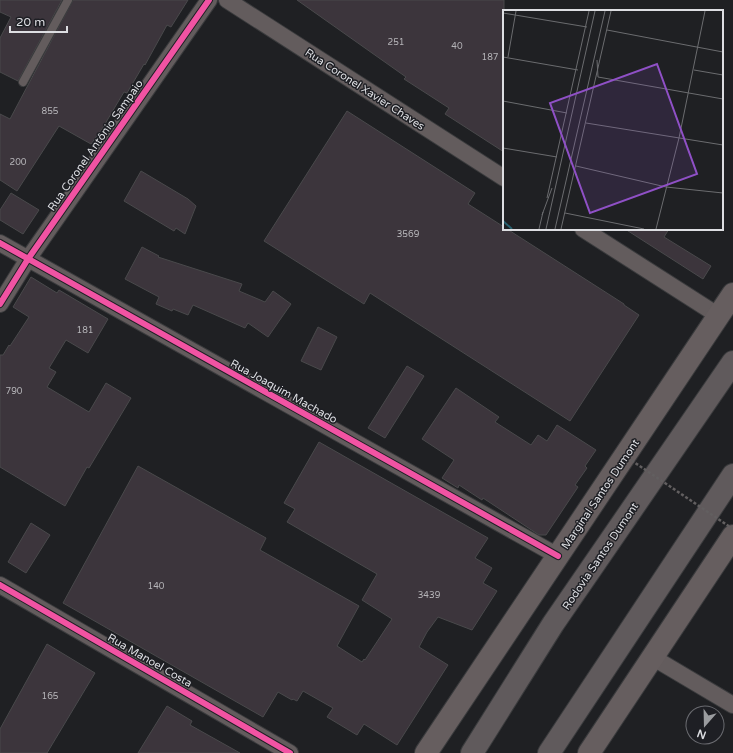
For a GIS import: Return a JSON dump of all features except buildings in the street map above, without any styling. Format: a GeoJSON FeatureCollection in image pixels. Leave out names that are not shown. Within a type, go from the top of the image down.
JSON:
{"type":"FeatureCollection","features":[{"type":"Feature","properties":{"kind":"highway","name":"Rodovia Santos Dumont"},"geometry":{"type":"LineString","coordinates":[[472,753],[553,624],[733,362]]}},
{"type":"Feature","properties":{"kind":"highway"},"geometry":{"type":"LineString","coordinates":[[549,753],[733,475]]}},
{"type":"Feature","properties":{"kind":"main road","name":"Marginal Santos Dumont"},"geometry":{"type":"LineString","coordinates":[[426,753],[733,294]]}},
{"type":"Feature","properties":{"kind":"main road"},"geometry":{"type":"LineString","coordinates":[[588,753],[733,536]]}},
{"type":"Feature","properties":{"kind":"street","name":"Rua Coronel Antônio Sampaio"},"geometry":{"type":"LineString","coordinates":[[0,304],[28,259],[209,0]]}},
{"type":"Feature","properties":{"kind":"street","name":"Rua Coronel Xavier Chaves"},"geometry":{"type":"LineString","coordinates":[[227,0],[503,177]]}},
{"type":"Feature","properties":{"kind":"street"},"geometry":{"type":"LineString","coordinates":[[585,230],[719,316]]}},
{"type":"Feature","properties":{"kind":"street","name":"Rua Joaquim Machado"},"geometry":{"type":"LineString","coordinates":[[0,243],[558,556]]}},
{"type":"Feature","properties":{"kind":"street","name":"Rua Manoel Costa"},"geometry":{"type":"LineString","coordinates":[[0,585],[290,753]]}},
{"type":"Feature","properties":{"kind":"street"},"geometry":{"type":"LineString","coordinates":[[652,657],[733,705]]}},
{"type":"Feature","properties":{"kind":"lane"},"geometry":{"type":"LineString","coordinates":[[23,82],[68,0]]}},
{"type":"Feature","properties":{"kind":"path"},"geometry":{"type":"LineString","coordinates":[[619,452],[733,529]]}},
{"type":"Feature","properties":{"kind":"cycle path"},"geometry":{"type":"LineString","coordinates":[[0,304],[28,259],[209,0]]}},
{"type":"Feature","properties":{"kind":"cycle path"},"geometry":{"type":"LineString","coordinates":[[0,243],[558,556]]}},
{"type":"Feature","properties":{"kind":"cycle path"},"geometry":{"type":"LineString","coordinates":[[0,585],[290,753]]}}]}
